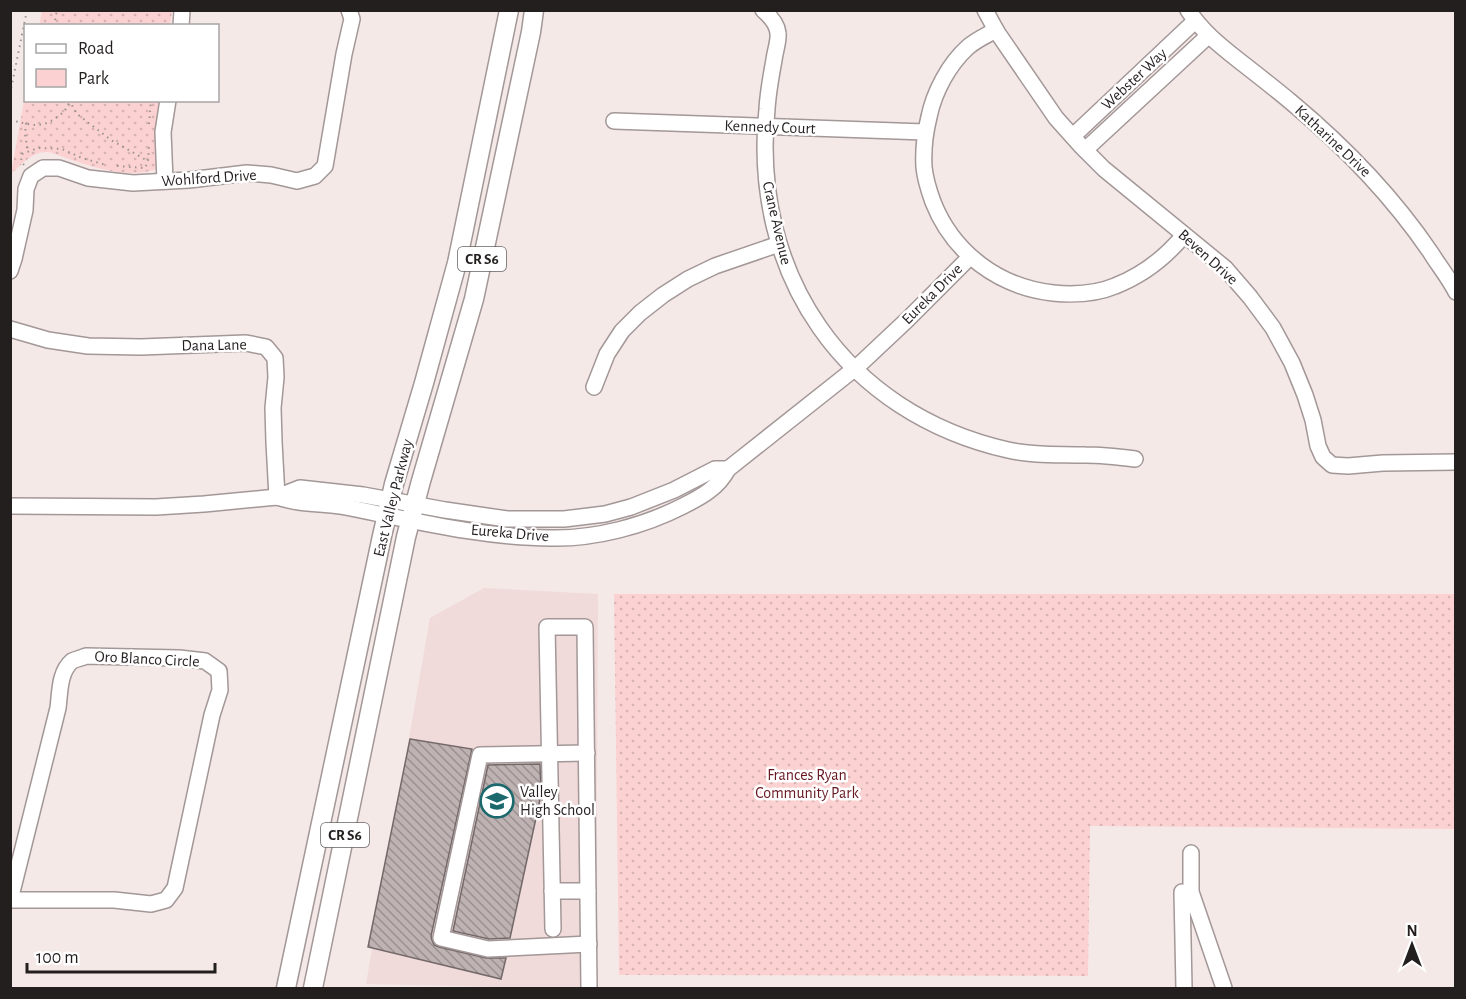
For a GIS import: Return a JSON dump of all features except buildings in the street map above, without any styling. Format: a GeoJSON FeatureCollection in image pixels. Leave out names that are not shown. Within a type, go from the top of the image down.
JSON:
{"type":"FeatureCollection","features":[{"type":"Feature","properties":{"kind":"main road","name":"East Valley Parkway"},"geometry":{"type":"LineString","coordinates":[[286,988],[388,508],[457,263],[509,10]]}},
{"type":"Feature","properties":{"kind":"main road","name":"East Valley Parkway"},"geometry":{"type":"LineString","coordinates":[[313,988],[413,512],[474,299],[527,54],[534,10]]}},
{"type":"Feature","properties":{"kind":"street","name":"Wohlford Drive"},"geometry":{"type":"LineString","coordinates":[[10,271],[25,210],[26,189],[31,176],[43,168],[59,168],[88,178],[133,183],[247,173],[271,175],[297,181],[315,176],[325,166],[352,19],[348,10]]}},
{"type":"Feature","properties":{"kind":"street","name":"Crane Avenue"},"geometry":{"type":"LineString","coordinates":[[763,10],[772,19],[778,31],[765,127],[765,174],[771,210],[789,273],[821,330],[838,353],[887,396],[931,424],[985,444],[1011,451],[1048,455],[1135,459]]}},
{"type":"Feature","properties":{"kind":"street","name":"Beven Drive"},"geometry":{"type":"LineString","coordinates":[[985,10],[1056,118],[1085,150],[1104,169],[1225,268],[1250,297],[1273,328],[1292,363],[1305,395],[1323,457],[1332,465],[1348,466],[1455,462]]}},
{"type":"Feature","properties":{"kind":"street","name":"Katharine Drive"},"geometry":{"type":"LineString","coordinates":[[1192,16],[1208,36],[1329,135],[1369,174],[1424,243],[1455,292]]}},
{"type":"Feature","properties":{"kind":"street","name":"Webster Way"},"geometry":{"type":"LineString","coordinates":[[1073,136],[1192,16]]}},
{"type":"Feature","properties":{"kind":"street"},"geometry":{"type":"LineString","coordinates":[[996,30],[969,46],[946,75],[931,109],[926,132],[924,168],[937,212],[946,229],[970,256],[997,276],[1016,285],[1039,292],[1066,295],[1089,293],[1114,287],[1141,274],[1167,254],[1184,235]]}},
{"type":"Feature","properties":{"kind":"street","name":"Webster Way"},"geometry":{"type":"LineString","coordinates":[[1085,150],[1208,36]]}},
{"type":"Feature","properties":{"kind":"street"},"geometry":{"type":"LineString","coordinates":[[165,181],[163,132],[168,102]]}},
{"type":"Feature","properties":{"kind":"street","name":"Kennedy Court"},"geometry":{"type":"LineString","coordinates":[[614,121],[926,132]]}},
{"type":"Feature","properties":{"kind":"street"},"geometry":{"type":"LineString","coordinates":[[594,387],[607,354],[622,332],[640,313],[663,295],[715,266],[780,244]]}},
{"type":"Feature","properties":{"kind":"street","name":"Eureka Drive"},"geometry":{"type":"LineString","coordinates":[[10,506],[156,507],[277,497],[300,488],[339,491],[388,508],[413,512],[445,510],[507,519],[535,520],[583,518],[605,514],[631,507],[674,490],[715,469],[728,469],[854,369],[907,320],[970,256]]}},
{"type":"Feature","properties":{"kind":"street","name":"Dana Lane"},"geometry":{"type":"LineString","coordinates":[[10,329],[48,340],[88,346],[141,347],[246,343],[266,347],[275,358],[273,408],[277,497]]}},
{"type":"Feature","properties":{"kind":"street"},"geometry":{"type":"LineString","coordinates":[[553,929],[547,627],[585,627],[590,988]]}},
{"type":"Feature","properties":{"kind":"street","name":"Oro Blanco Circle"},"geometry":{"type":"LineString","coordinates":[[86,657],[179,658],[205,661],[219,671],[220,690],[174,888],[166,900],[151,904],[114,900],[11,900],[58,708],[61,681],[73,660],[86,657]]}},
{"type":"Feature","properties":{"kind":"street"},"geometry":{"type":"LineString","coordinates":[[587,753],[480,755],[441,938],[488,950],[589,945]]}},
{"type":"Feature","properties":{"kind":"street"},"geometry":{"type":"LineString","coordinates":[[1184,988],[1186,892],[1191,853]]}},
{"type":"Feature","properties":{"kind":"street"},"geometry":{"type":"LineString","coordinates":[[552,891],[588,891]]}},
{"type":"Feature","properties":{"kind":"street"},"geometry":{"type":"LineString","coordinates":[[1186,892],[1224,988]]}},
{"type":"Feature","properties":{"kind":"path"},"geometry":{"type":"LineString","coordinates":[[10,94],[24,25]]}},
{"type":"Feature","properties":{"kind":"path"},"geometry":{"type":"LineString","coordinates":[[10,120],[37,126],[48,124],[66,111],[69,102]]}},
{"type":"Feature","properties":{"kind":"path"},"geometry":{"type":"LineString","coordinates":[[70,102],[77,114],[111,140],[148,161],[165,181]]}},
{"type":"Feature","properties":{"kind":"path"},"geometry":{"type":"LineString","coordinates":[[26,123],[28,152]]}},
{"type":"Feature","properties":{"kind":"shaded area","name":"Valley High School"},"geometry":{"type":"Polygon","coordinates":[[[484,588],[598,594],[596,988],[366,984],[430,618],[484,588]]]}},
{"type":"Feature","properties":{"kind":"green space"},"geometry":{"type":"Polygon","coordinates":[[[42,10],[172,11],[170,24],[39,24],[42,10]]]}},
{"type":"Feature","properties":{"kind":"green space"},"geometry":{"type":"Polygon","coordinates":[[[24,101],[162,102],[157,169],[124,173],[90,166],[46,152],[31,157],[11,174],[24,101]]]}},
{"type":"Feature","properties":{"kind":"green space","name":"Frances Ryan Community Park"},"geometry":{"type":"Polygon","coordinates":[[[614,594],[1455,594],[1455,829],[1090,826],[1088,976],[619,975],[614,594]]]}},
{"type":"Feature","properties":{"kind":"place","name":"Valley High School"},"geometry":{"type":"Point","coordinates":[497,801]}}]}
